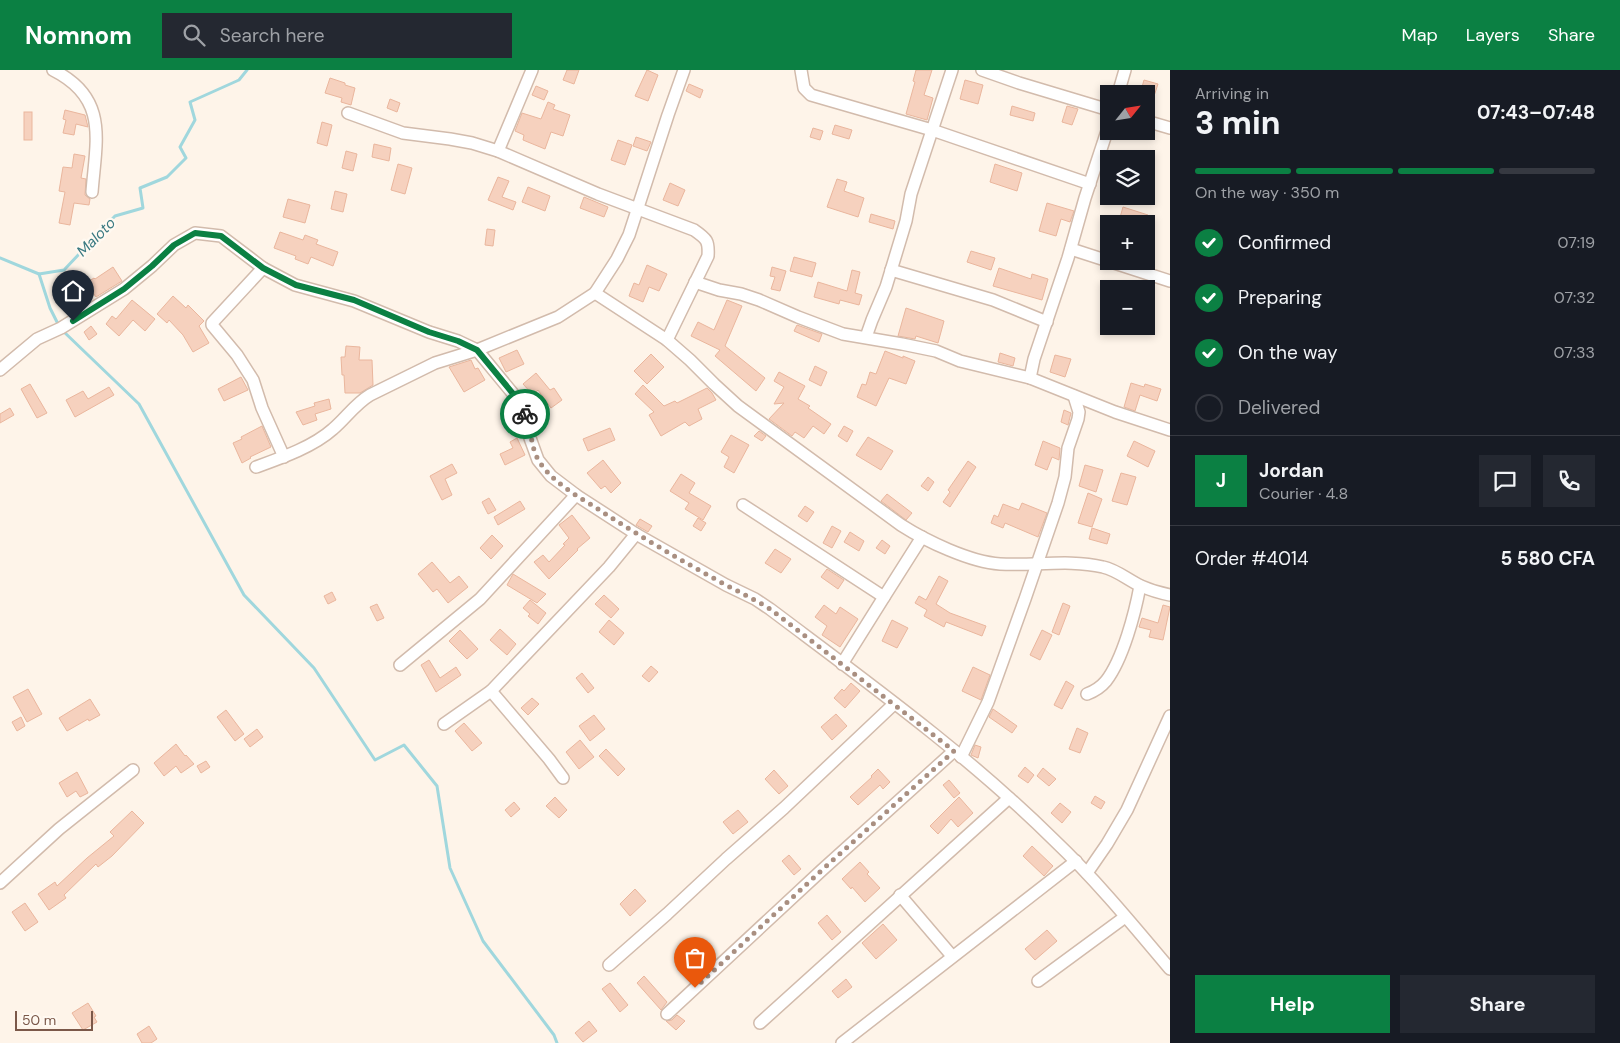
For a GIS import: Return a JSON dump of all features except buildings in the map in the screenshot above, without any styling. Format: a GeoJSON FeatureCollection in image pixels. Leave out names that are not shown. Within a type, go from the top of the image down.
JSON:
{"type":"FeatureCollection","features":[{"type":"Feature","properties":{"kind":"street"},"geometry":{"type":"LineString","coordinates":[[53,70],[77,86],[92,108],[96,122],[92,192]]}},
{"type":"Feature","properties":{"kind":"street"},"geometry":{"type":"LineString","coordinates":[[498,151],[532,70]]}},
{"type":"Feature","properties":{"kind":"street"},"geometry":{"type":"LineString","coordinates":[[256,467],[284,457],[315,442],[332,431],[360,401],[370,395],[435,363],[477,350],[558,317],[595,293],[617,259],[629,235],[684,70]]}},
{"type":"Feature","properties":{"kind":"street"},"geometry":{"type":"LineString","coordinates":[[802,70],[804,88],[811,95],[932,130],[1090,184]]}},
{"type":"Feature","properties":{"kind":"street"},"geometry":{"type":"LineString","coordinates":[[866,337],[891,270],[906,221],[911,194],[952,70]]}},
{"type":"Feature","properties":{"kind":"street"},"geometry":{"type":"LineString","coordinates":[[982,70],[1100,107]]}},
{"type":"Feature","properties":{"kind":"street"},"geometry":{"type":"LineString","coordinates":[[1121,85],[1125,70]]}},
{"type":"Feature","properties":{"kind":"street"},"geometry":{"type":"LineString","coordinates":[[348,112],[403,133],[472,143],[498,151],[590,190],[694,230],[705,238],[708,246],[708,256],[667,340]]}},
{"type":"Feature","properties":{"kind":"street"},"geometry":{"type":"LineString","coordinates":[[1155,124],[1170,128]]}},
{"type":"Feature","properties":{"kind":"street"},"geometry":{"type":"LineString","coordinates":[[1030,378],[1104,140]]}},
{"type":"Feature","properties":{"kind":"street"},"geometry":{"type":"LineString","coordinates":[[0,370],[37,338],[61,328],[124,289],[174,245],[195,233],[221,236],[263,268],[296,285],[354,300],[477,350],[519,401],[527,418],[530,438],[538,460],[551,476],[576,495],[636,534],[726,585],[755,599],[958,754],[1009,798],[1076,861],[1170,970]]}},
{"type":"Feature","properties":{"kind":"street"},"geometry":{"type":"LineString","coordinates":[[1071,249],[1170,281]]}},
{"type":"Feature","properties":{"kind":"street"},"geometry":{"type":"LineString","coordinates":[[263,268],[212,325],[237,354],[253,380],[262,408],[284,457]]}},
{"type":"Feature","properties":{"kind":"street"},"geometry":{"type":"LineString","coordinates":[[891,270],[993,300],[1047,322]]}},
{"type":"Feature","properties":{"kind":"street"},"geometry":{"type":"LineString","coordinates":[[695,282],[750,297],[843,334],[936,351],[960,361],[1030,378],[1115,412],[1170,430]]}},
{"type":"Feature","properties":{"kind":"street"},"geometry":{"type":"LineString","coordinates":[[595,293],[667,340],[738,406],[893,519],[922,537],[962,554],[998,564],[1078,564],[1105,567],[1140,586],[1170,595]]}},
{"type":"Feature","properties":{"kind":"street"},"geometry":{"type":"LineString","coordinates":[[667,1014],[822,870],[958,754],[988,702],[1049,529],[1065,477],[1068,448],[1079,412],[1074,396]]}},
{"type":"Feature","properties":{"kind":"street"},"geometry":{"type":"LineString","coordinates":[[400,665],[440,634],[480,599],[576,495]]}},
{"type":"Feature","properties":{"kind":"street"},"geometry":{"type":"LineString","coordinates":[[743,505],[884,597]]}},
{"type":"Feature","properties":{"kind":"street"},"geometry":{"type":"LineString","coordinates":[[444,724],[491,691],[604,573],[636,534]]}},
{"type":"Feature","properties":{"kind":"street"},"geometry":{"type":"LineString","coordinates":[[842,664],[922,537]]}},
{"type":"Feature","properties":{"kind":"street"},"geometry":{"type":"LineString","coordinates":[[1087,694],[1098,689],[1106,682],[1113,670],[1135,610],[1140,586]]}},
{"type":"Feature","properties":{"kind":"street"},"geometry":{"type":"LineString","coordinates":[[491,691],[563,778]]}},
{"type":"Feature","properties":{"kind":"street"},"geometry":{"type":"LineString","coordinates":[[608,965],[784,808],[894,704]]}},
{"type":"Feature","properties":{"kind":"street"},"geometry":{"type":"LineString","coordinates":[[1087,873],[1108,844],[1127,810],[1169,721]]}},
{"type":"Feature","properties":{"kind":"street"},"geometry":{"type":"LineString","coordinates":[[0,883],[58,829],[133,770]]}},
{"type":"Feature","properties":{"kind":"street"},"geometry":{"type":"LineString","coordinates":[[760,1023],[1009,798]]}},
{"type":"Feature","properties":{"kind":"street"},"geometry":{"type":"LineString","coordinates":[[842,1043],[1076,861]]}},
{"type":"Feature","properties":{"kind":"street"},"geometry":{"type":"LineString","coordinates":[[900,895],[952,956]]}},
{"type":"Feature","properties":{"kind":"street"},"geometry":{"type":"LineString","coordinates":[[1038,981],[1125,917]]}},
{"type":"Feature","properties":{"kind":"waterway","name":"Maloto"},"geometry":{"type":"LineString","coordinates":[[0,258],[39,274],[64,270],[115,216],[143,208],[140,188],[167,177],[186,158],[180,147],[195,120],[190,102],[239,80],[247,70]]}},
{"type":"Feature","properties":{"kind":"waterway"},"geometry":{"type":"LineString","coordinates":[[39,274],[50,308],[59,326]]}},
{"type":"Feature","properties":{"kind":"waterway"},"geometry":{"type":"LineString","coordinates":[[63,331],[139,404],[244,595],[314,668],[375,760],[404,745],[437,786],[450,868],[483,941],[554,1035],[557,1043]]}},
{"type":"Feature","properties":{"kind":"way so far"},"geometry":{"type":"LineString","coordinates":[[525,414],[530,438],[538,460],[551,476],[576,495],[636,534],[770,609],[922,724],[954,751],[695,988]]}},
{"type":"Feature","properties":{"kind":"route"},"geometry":{"type":"LineString","coordinates":[[73,321],[124,289],[174,245],[195,233],[221,236],[263,268],[296,285],[354,300],[477,350],[519,401],[525,414]]}}]}
